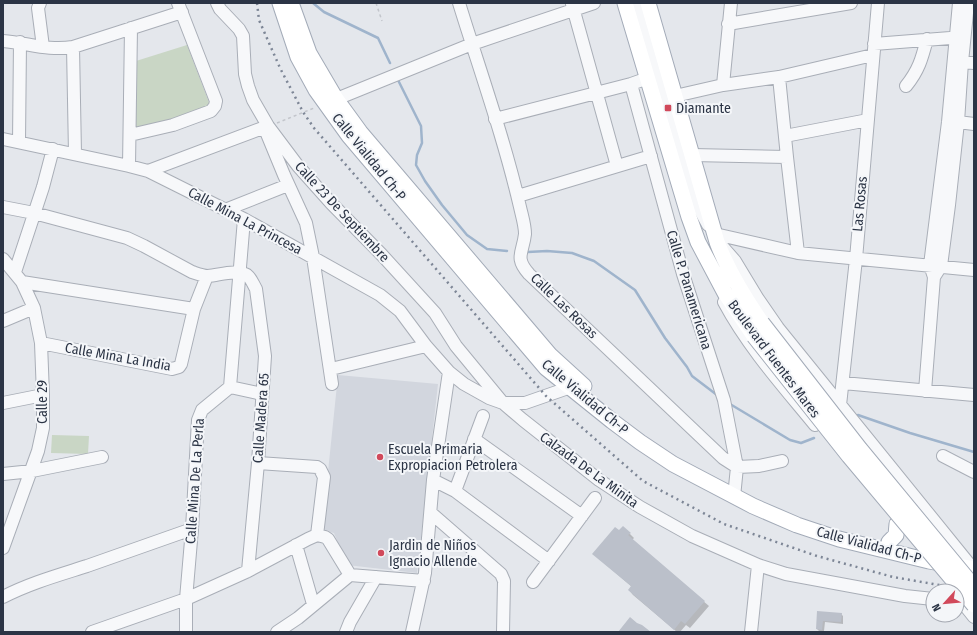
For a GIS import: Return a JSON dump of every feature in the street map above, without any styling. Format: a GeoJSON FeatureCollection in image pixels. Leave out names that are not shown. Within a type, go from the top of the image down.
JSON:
{"type":"FeatureCollection","features":[{"type":"Feature","properties":{"kind":"main road","name":"Calle Vialidad Ch-P"},"geometry":{"type":"LineString","coordinates":[[280,3],[298,57],[316,90],[331,101],[360,132],[575,384],[685,462],[735,493],[797,525],[839,539],[929,562],[972,565]]}},
{"type":"Feature","properties":{"kind":"main road","name":"Calle Vialidad Ch-P"},"geometry":{"type":"LineString","coordinates":[[291,3],[309,53],[331,101]]}},
{"type":"Feature","properties":{"kind":"main road","name":"Boulevard Fuentes Mares"},"geometry":{"type":"LineString","coordinates":[[625,3],[689,217],[698,242],[725,293],[864,454],[974,588]]}},
{"type":"Feature","properties":{"kind":"main road","name":"Boulevard Fuentes Mares"},"geometry":{"type":"LineString","coordinates":[[648,3],[716,238],[731,274],[745,300],[758,330],[849,456],[974,605]]}},
{"type":"Feature","properties":{"kind":"main road","name":"Calle Vialidad Ch-P"},"geometry":{"type":"LineString","coordinates":[[735,493],[839,529],[889,542],[915,545],[972,565]]}},
{"type":"Feature","properties":{"kind":"main road"},"geometry":{"type":"LineString","coordinates":[[889,542],[896,535],[897,524]]}},
{"type":"Feature","properties":{"kind":"street"},"geometry":{"type":"LineString","coordinates":[[40,3],[38,8],[43,47]]}},
{"type":"Feature","properties":{"kind":"street","name":"Calle 23 De Septiembre"},"geometry":{"type":"LineString","coordinates":[[217,3],[220,9],[239,29],[243,36],[245,74],[248,86],[266,127],[330,203],[382,255],[435,313],[456,346],[503,403]]}},
{"type":"Feature","properties":{"kind":"street","name":"Calle Las Rosas"},"geometry":{"type":"LineString","coordinates":[[459,3],[518,196],[525,233],[520,257],[527,271],[723,458],[737,467]]}},
{"type":"Feature","properties":{"kind":"street"},"geometry":{"type":"LineString","coordinates":[[331,101],[472,44],[573,7],[594,3]]}},
{"type":"Feature","properties":{"kind":"street"},"geometry":{"type":"LineString","coordinates":[[638,3],[695,201],[698,242]]}},
{"type":"Feature","properties":{"kind":"street"},"geometry":{"type":"LineString","coordinates":[[723,86],[731,3]]}},
{"type":"Feature","properties":{"kind":"street"},"geometry":{"type":"LineString","coordinates":[[728,24],[851,3]]}},
{"type":"Feature","properties":{"kind":"street","name":"Las Rosas"},"geometry":{"type":"LineString","coordinates":[[840,405],[856,259],[878,3]]}},
{"type":"Feature","properties":{"kind":"street"},"geometry":{"type":"LineString","coordinates":[[926,391],[934,277],[948,122],[959,37],[959,3]]}},
{"type":"Feature","properties":{"kind":"street"},"geometry":{"type":"LineString","coordinates":[[935,265],[968,62],[959,37],[968,3]]}},
{"type":"Feature","properties":{"kind":"street"},"geometry":{"type":"LineString","coordinates":[[3,42],[20,42],[60,49],[73,47],[131,28],[180,7],[216,103],[211,111],[173,125],[130,135]]}},
{"type":"Feature","properties":{"kind":"street"},"geometry":{"type":"LineString","coordinates":[[573,7],[617,166]]}},
{"type":"Feature","properties":{"kind":"street"},"geometry":{"type":"LineString","coordinates":[[129,166],[131,28]]}},
{"type":"Feature","properties":{"kind":"street"},"geometry":{"type":"LineString","coordinates":[[675,96],[723,86],[779,77],[874,50],[927,39],[959,37]]}},
{"type":"Feature","properties":{"kind":"street"},"geometry":{"type":"LineString","coordinates":[[906,86],[920,65],[927,39]]}},
{"type":"Feature","properties":{"kind":"street"},"geometry":{"type":"LineString","coordinates":[[19,142],[20,42]]}},
{"type":"Feature","properties":{"kind":"street"},"geometry":{"type":"LineString","coordinates":[[73,47],[75,154]]}},
{"type":"Feature","properties":{"kind":"street"},"geometry":{"type":"LineString","coordinates":[[779,77],[786,136],[786,157],[798,253]]}},
{"type":"Feature","properties":{"kind":"street"},"geometry":{"type":"LineString","coordinates":[[495,119],[631,84],[648,78]]}},
{"type":"Feature","properties":{"kind":"street","name":"Calle P. Panamericana"},"geometry":{"type":"LineString","coordinates":[[631,84],[683,274],[724,400],[737,467],[735,493]]}},
{"type":"Feature","properties":{"kind":"street"},"geometry":{"type":"LineString","coordinates":[[786,136],[868,120]]}},
{"type":"Feature","properties":{"kind":"street"},"geometry":{"type":"LineString","coordinates":[[958,122],[974,124]]}},
{"type":"Feature","properties":{"kind":"street"},"geometry":{"type":"LineString","coordinates":[[148,171],[266,127],[288,185],[306,223],[313,257],[331,369],[332,384]]}},
{"type":"Feature","properties":{"kind":"street","name":"Calle Mina La Princesa"},"geometry":{"type":"LineString","coordinates":[[3,139],[148,171],[244,219],[389,301],[400,312],[448,372]]}},
{"type":"Feature","properties":{"kind":"street"},"geometry":{"type":"LineString","coordinates":[[53,149],[34,213],[19,277],[194,310]]}},
{"type":"Feature","properties":{"kind":"street"},"geometry":{"type":"LineString","coordinates":[[692,155],[786,157]]}},
{"type":"Feature","properties":{"kind":"street"},"geometry":{"type":"LineString","coordinates":[[518,196],[651,156]]}},
{"type":"Feature","properties":{"kind":"street"},"geometry":{"type":"LineString","coordinates":[[225,210],[288,185]]}},
{"type":"Feature","properties":{"kind":"street"},"geometry":{"type":"LineString","coordinates":[[695,201],[716,238],[735,261],[778,328],[943,532],[972,565]]}},
{"type":"Feature","properties":{"kind":"street"},"geometry":{"type":"LineString","coordinates":[[3,207],[34,213],[127,238],[192,272],[207,276],[240,272]]}},
{"type":"Feature","properties":{"kind":"street"},"geometry":{"type":"LineString","coordinates":[[689,217],[689,230],[694,246],[732,316],[771,371],[946,583]]}},
{"type":"Feature","properties":{"kind":"street"},"geometry":{"type":"LineString","coordinates":[[244,219],[230,387],[262,394]]}},
{"type":"Feature","properties":{"kind":"street"},"geometry":{"type":"LineString","coordinates":[[716,238],[798,253],[935,265],[974,270]]}},
{"type":"Feature","properties":{"kind":"street","name":"Calle 29"},"geometry":{"type":"LineString","coordinates":[[3,259],[19,277],[34,308],[41,343],[43,395],[43,428],[38,452],[3,548]]}},
{"type":"Feature","properties":{"kind":"street","name":"Calle Madera 65"},"geometry":{"type":"LineString","coordinates":[[240,272],[248,276],[256,288],[265,356],[258,463],[248,571]]}},
{"type":"Feature","properties":{"kind":"street","name":"Calle Mina La India"},"geometry":{"type":"LineString","coordinates":[[41,343],[172,369],[176,368],[182,364],[194,310],[207,276]]}},
{"type":"Feature","properties":{"kind":"street"},"geometry":{"type":"LineString","coordinates":[[3,321],[34,308]]}},
{"type":"Feature","properties":{"kind":"street"},"geometry":{"type":"LineString","coordinates":[[331,369],[426,346]]}},
{"type":"Feature","properties":{"kind":"street"},"geometry":{"type":"LineString","coordinates":[[412,632],[424,581],[433,480],[448,372]]}},
{"type":"Feature","properties":{"kind":"street","name":"Calzada De La Minita"},"geometry":{"type":"LineString","coordinates":[[448,372],[464,384],[489,398],[503,403],[599,480],[640,507],[692,536],[758,565],[786,574],[905,596],[925,598]]}},
{"type":"Feature","properties":{"kind":"street"},"geometry":{"type":"LineString","coordinates":[[843,383],[974,395]]}},
{"type":"Feature","properties":{"kind":"street","name":"Calzada De La Minita"},"geometry":{"type":"LineString","coordinates":[[503,403],[530,402],[575,384]]}},
{"type":"Feature","properties":{"kind":"street","name":"Calle Mina De La Perla"},"geometry":{"type":"LineString","coordinates":[[186,632],[186,599],[199,415],[202,410],[230,387]]}},
{"type":"Feature","properties":{"kind":"street"},"geometry":{"type":"LineString","coordinates":[[3,403],[43,395]]}},
{"type":"Feature","properties":{"kind":"street"},"geometry":{"type":"LineString","coordinates":[[455,491],[483,416]]}},
{"type":"Feature","properties":{"kind":"street"},"geometry":{"type":"LineString","coordinates":[[474,439],[582,516]]}},
{"type":"Feature","properties":{"kind":"street"},"geometry":{"type":"LineString","coordinates":[[942,456],[974,472]]}},
{"type":"Feature","properties":{"kind":"street"},"geometry":{"type":"LineString","coordinates":[[3,474],[32,471],[102,457]]}},
{"type":"Feature","properties":{"kind":"street"},"geometry":{"type":"LineString","coordinates":[[737,467],[759,466],[782,461]]}},
{"type":"Feature","properties":{"kind":"street"},"geometry":{"type":"LineString","coordinates":[[258,463],[316,466],[320,469],[324,477],[317,535]]}},
{"type":"Feature","properties":{"kind":"street"},"geometry":{"type":"LineString","coordinates":[[433,480],[455,491],[549,561]]}},
{"type":"Feature","properties":{"kind":"street"},"geometry":{"type":"LineString","coordinates":[[533,582],[596,498]]}},
{"type":"Feature","properties":{"kind":"street"},"geometry":{"type":"LineString","coordinates":[[431,513],[501,574],[504,581],[503,632]]}},
{"type":"Feature","properties":{"kind":"street"},"geometry":{"type":"LineString","coordinates":[[3,597],[14,591],[49,578],[88,566],[192,529]]}},
{"type":"Feature","properties":{"kind":"street"},"geometry":{"type":"LineString","coordinates":[[915,545],[931,544],[939,539],[943,532]]}},
{"type":"Feature","properties":{"kind":"street"},"geometry":{"type":"LineString","coordinates":[[92,632],[186,599],[248,571],[317,535],[328,539],[350,575]]}},
{"type":"Feature","properties":{"kind":"street"},"geometry":{"type":"LineString","coordinates":[[296,545],[313,604]]}},
{"type":"Feature","properties":{"kind":"street"},"geometry":{"type":"LineString","coordinates":[[751,632],[758,565]]}},
{"type":"Feature","properties":{"kind":"street"},"geometry":{"type":"LineString","coordinates":[[277,632],[298,618],[313,604],[350,575],[424,581]]}},
{"type":"Feature","properties":{"kind":"street"},"geometry":{"type":"LineString","coordinates":[[348,627],[376,577]]}},
{"type":"Feature","properties":{"kind":"street"},"geometry":{"type":"LineString","coordinates":[[965,593],[974,588]]}},
{"type":"Feature","properties":{"kind":"street"},"geometry":{"type":"LineString","coordinates":[[965,606],[974,616]]}},
{"type":"Feature","properties":{"kind":"street"},"geometry":{"type":"LineString","coordinates":[[297,632],[298,618]]}},
{"type":"Feature","properties":{"kind":"path"},"geometry":{"type":"LineString","coordinates":[[376,3],[382,21]]}},
{"type":"Feature","properties":{"kind":"path"},"geometry":{"type":"LineString","coordinates":[[266,127],[331,101]]}},
{"type":"Feature","properties":{"kind":"shaded area","name":"Escuela Primaria Expropiacion Petrolera"},"geometry":{"type":"Polygon","coordinates":[[[338,375],[438,384],[417,573],[347,565],[334,533],[322,530],[338,375]]]}},
{"type":"Feature","properties":{"kind":"green space"},"geometry":{"type":"Polygon","coordinates":[[[187,45],[210,105],[152,126],[135,129],[136,61],[187,45]]]}},
{"type":"Feature","properties":{"kind":"green space"},"geometry":{"type":"Polygon","coordinates":[[[52,435],[89,436],[88,454],[51,453],[52,435]]]}},
{"type":"Feature","properties":{"kind":"building"},"geometry":{"type":"Polygon","coordinates":[[[623,526],[631,533],[628,535],[705,601],[685,624],[681,621],[674,630],[628,590],[631,586],[592,554],[615,527],[619,530],[623,526]]]}},
{"type":"Feature","properties":{"kind":"building"},"geometry":{"type":"Polygon","coordinates":[[[817,611],[842,613],[841,622],[823,621],[822,630],[816,629],[817,611]]]}},
{"type":"Feature","properties":{"kind":"building"},"geometry":{"type":"Polygon","coordinates":[[[630,617],[637,623],[651,632],[618,632],[630,617]]]}},
{"type":"Feature","properties":{"kind":"waterway"},"geometry":{"type":"LineString","coordinates":[[313,3],[324,12],[378,38],[390,63]]}},
{"type":"Feature","properties":{"kind":"waterway"},"geometry":{"type":"LineString","coordinates":[[398,80],[421,126],[422,143],[417,155],[416,165],[425,181],[442,205],[467,235],[487,249],[507,251]]}},
{"type":"Feature","properties":{"kind":"waterway"},"geometry":{"type":"LineString","coordinates":[[528,252],[547,251],[572,253],[594,261],[635,290],[665,338],[692,376],[717,395]]}},
{"type":"Feature","properties":{"kind":"waterway"},"geometry":{"type":"LineString","coordinates":[[730,404],[790,440],[801,443],[814,438]]}},
{"type":"Feature","properties":{"kind":"waterway"},"geometry":{"type":"LineString","coordinates":[[858,415],[910,433],[974,452]]}},
{"type":"Feature","properties":{"kind":"railway"},"geometry":{"type":"LineString","coordinates":[[257,3],[259,20],[280,68],[303,112],[314,128],[546,396],[643,481],[724,524],[817,556],[893,577],[974,591]]}},
{"type":"Feature","properties":{"kind":"place","name":"Diamante"},"geometry":{"type":"Point","coordinates":[668,108]}},
{"type":"Feature","properties":{"kind":"place","name":"Escuela Primaria Expropiacion Petrolera"},"geometry":{"type":"Point","coordinates":[380,457]}},
{"type":"Feature","properties":{"kind":"place","name":"Jardin de Niños Ignacio Allende"},"geometry":{"type":"Point","coordinates":[381,553]}}]}
